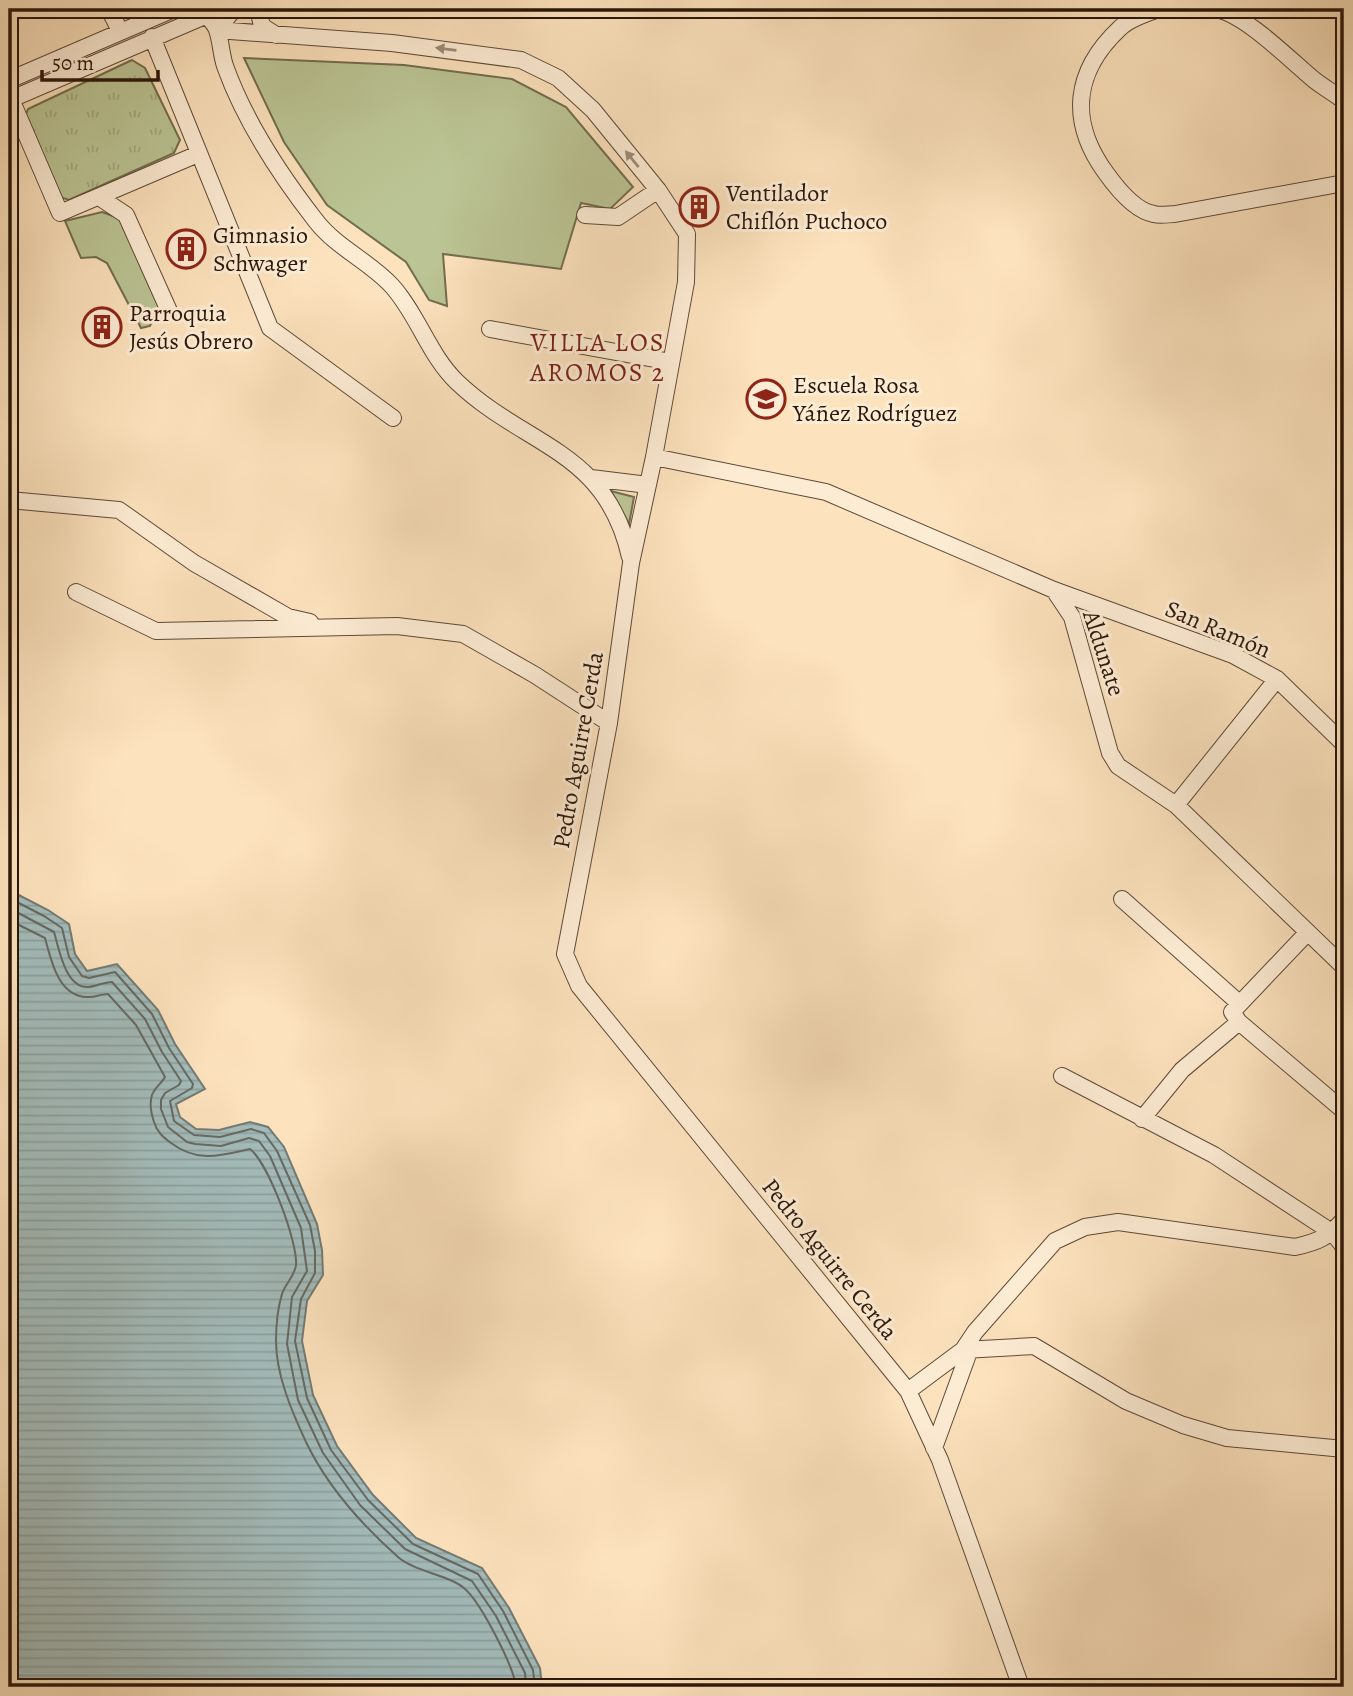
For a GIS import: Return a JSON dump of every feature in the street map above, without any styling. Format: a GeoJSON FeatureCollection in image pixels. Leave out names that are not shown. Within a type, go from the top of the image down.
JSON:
{"type":"FeatureCollection","features":[{"type":"Feature","properties":{"kind":"street"},"geometry":{"type":"LineString","coordinates":[[109,9],[120,31]]}},
{"type":"Feature","properties":{"kind":"street"},"geometry":{"type":"LineString","coordinates":[[9,80],[174,9]]}},
{"type":"Feature","properties":{"kind":"street"},"geometry":{"type":"LineString","coordinates":[[217,30],[234,9]]}},
{"type":"Feature","properties":{"kind":"street"},"geometry":{"type":"LineString","coordinates":[[258,9],[262,26],[276,35]]}},
{"type":"Feature","properties":{"kind":"street"},"geometry":{"type":"LineString","coordinates":[[1159,9],[1121,26],[1091,63],[1080,93],[1082,127],[1095,158],[1121,195],[1152,214],[1175,214],[1344,183]]}},
{"type":"Feature","properties":{"kind":"street"},"geometry":{"type":"LineString","coordinates":[[1216,9],[1224,10],[1259,33],[1344,101]]}},
{"type":"Feature","properties":{"kind":"street"},"geometry":{"type":"LineString","coordinates":[[198,154],[60,213],[11,99],[203,12],[217,30],[226,69],[260,138],[277,167],[323,229],[346,251],[391,285],[456,381],[541,439],[591,478],[621,526],[631,563]]}},
{"type":"Feature","properties":{"kind":"street","name":"Pedro Aguirre Cerda"},"geometry":{"type":"LineString","coordinates":[[217,30],[392,43],[521,60],[558,78],[593,110],[658,190],[687,233],[686,282],[654,457],[631,563],[609,723],[565,954],[579,986],[908,1391],[934,1448],[1021,1687]]}},
{"type":"Feature","properties":{"kind":"street"},"geometry":{"type":"LineString","coordinates":[[152,37],[270,328],[393,418]]}},
{"type":"Feature","properties":{"kind":"street"},"geometry":{"type":"LineString","coordinates":[[585,215],[618,217],[658,190]]}},
{"type":"Feature","properties":{"kind":"street"},"geometry":{"type":"LineString","coordinates":[[99,197],[126,215],[169,311]]}},
{"type":"Feature","properties":{"kind":"street"},"geometry":{"type":"LineString","coordinates":[[490,329],[671,362]]}},
{"type":"Feature","properties":{"kind":"street","name":"Aldunate"},"geometry":{"type":"LineString","coordinates":[[654,457],[826,492],[1054,590],[1072,617],[1110,753],[1118,766],[1176,805],[1344,967]]}},
{"type":"Feature","properties":{"kind":"street"},"geometry":{"type":"LineString","coordinates":[[591,478],[648,485]]}},
{"type":"Feature","properties":{"kind":"street"},"geometry":{"type":"LineString","coordinates":[[9,500],[119,510],[194,563],[288,617],[331,628]]}},
{"type":"Feature","properties":{"kind":"street","name":"San Ramón"},"geometry":{"type":"LineString","coordinates":[[1054,590],[1233,655],[1277,679],[1344,744]]}},
{"type":"Feature","properties":{"kind":"street"},"geometry":{"type":"LineString","coordinates":[[76,592],[156,631],[397,626],[463,634],[535,675],[609,723]]}},
{"type":"Feature","properties":{"kind":"street"},"geometry":{"type":"LineString","coordinates":[[1176,805],[1277,679]]}},
{"type":"Feature","properties":{"kind":"street"},"geometry":{"type":"LineString","coordinates":[[1122,900],[1239,1003]]}},
{"type":"Feature","properties":{"kind":"street"},"geometry":{"type":"LineString","coordinates":[[1308,932],[1232,1012],[1239,1022],[1344,1111]]}},
{"type":"Feature","properties":{"kind":"street"},"geometry":{"type":"LineString","coordinates":[[1142,1119],[1182,1070],[1239,1022]]}},
{"type":"Feature","properties":{"kind":"street"},"geometry":{"type":"LineString","coordinates":[[1062,1076],[1214,1155],[1333,1233],[1344,1247]]}},
{"type":"Feature","properties":{"kind":"street"},"geometry":{"type":"LineString","coordinates":[[934,1448],[975,1332],[1055,1241],[1086,1227],[1118,1223],[1295,1247],[1314,1243],[1333,1233],[1344,1219]]}},
{"type":"Feature","properties":{"kind":"street"},"geometry":{"type":"LineString","coordinates":[[908,1391],[967,1350],[1034,1346],[1126,1401],[1182,1425],[1227,1438],[1344,1449]]}},
{"type":"Feature","properties":{"kind":"green space"},"geometry":{"type":"Polygon","coordinates":[[[244,58],[404,65],[512,79],[566,107],[633,187],[610,209],[581,203],[561,269],[443,254],[447,306],[429,300],[406,262],[327,205],[284,142],[244,58]]]}},
{"type":"Feature","properties":{"kind":"green space"},"geometry":{"type":"Polygon","coordinates":[[[132,60],[145,68],[180,140],[174,153],[69,200],[57,196],[24,120],[28,109],[132,60]]]}},
{"type":"Feature","properties":{"kind":"green space"},"geometry":{"type":"Polygon","coordinates":[[[102,212],[121,219],[160,305],[150,326],[141,328],[107,263],[96,257],[81,258],[65,221],[102,212]]]}},
{"type":"Feature","properties":{"kind":"green space"},"geometry":{"type":"Polygon","coordinates":[[[611,491],[634,497],[629,524],[611,491]]]}},
{"type":"Feature","properties":{"kind":"water"},"geometry":{"type":"Polygon","coordinates":[[[9,890],[69,924],[75,954],[87,971],[117,964],[158,1010],[175,1044],[205,1089],[176,1104],[180,1117],[196,1129],[219,1130],[250,1122],[268,1127],[284,1147],[317,1224],[322,1250],[323,1275],[307,1301],[302,1341],[313,1395],[337,1446],[373,1495],[416,1538],[482,1568],[509,1608],[540,1668],[542,1687],[9,1687],[9,890]]]}},
{"type":"Feature","properties":{"kind":"place","name":"Ventilador Chiflón Puchoco"},"geometry":{"type":"Point","coordinates":[699,207]}},
{"type":"Feature","properties":{"kind":"place","name":"Gimnasio Schwager"},"geometry":{"type":"Point","coordinates":[186,249]}},
{"type":"Feature","properties":{"kind":"place","name":"Parroquia Jesús Obrero"},"geometry":{"type":"Point","coordinates":[102,327]}},
{"type":"Feature","properties":{"kind":"place","name":"Escuela Rosa Yáñez Rodríguez"},"geometry":{"type":"Point","coordinates":[766,399]}},
{"type":"Feature","properties":{"kind":"district","name":"VILLA LOS AROMOS 2"},"geometry":{"type":"Point","coordinates":[598,357]}}]}
